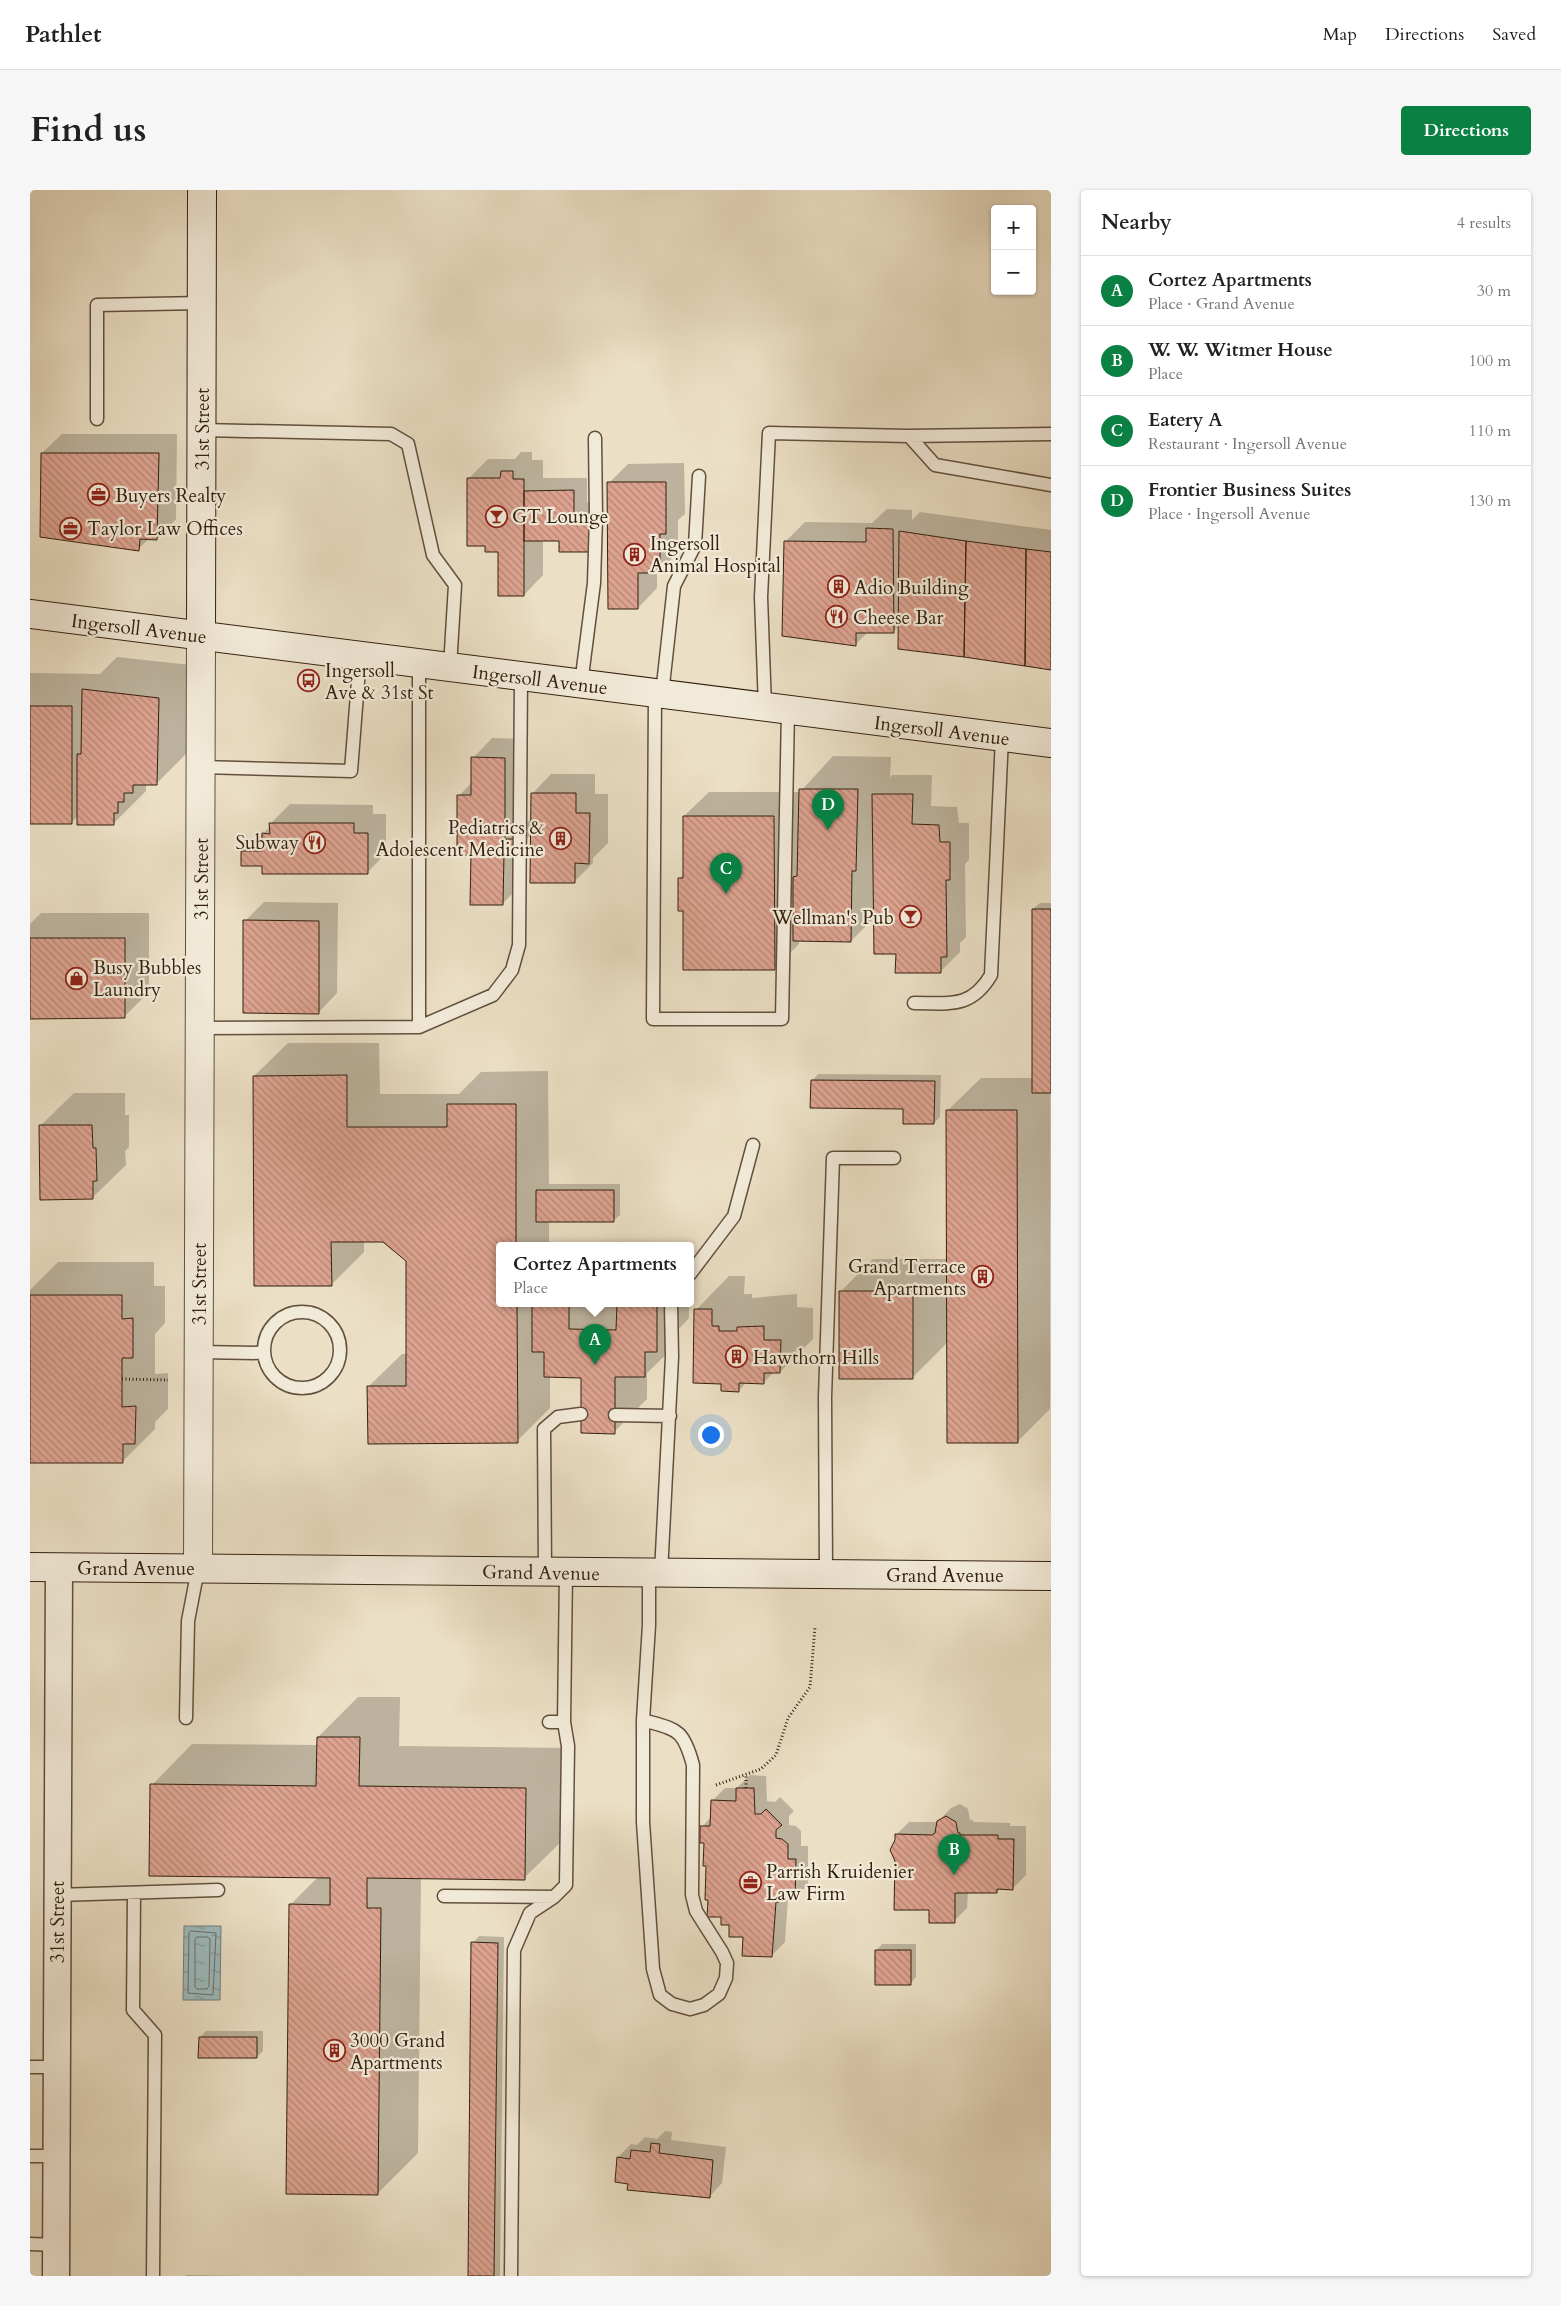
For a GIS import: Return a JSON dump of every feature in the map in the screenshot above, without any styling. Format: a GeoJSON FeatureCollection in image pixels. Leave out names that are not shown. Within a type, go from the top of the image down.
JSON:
{"type":"FeatureCollection","features":[{"type":"Feature","properties":{"kind":"main road","name":"31st Street"},"geometry":{"type":"LineString","coordinates":[[198,1569],[202,190]]}},
{"type":"Feature","properties":{"kind":"main road","name":"Ingersoll Avenue"},"geometry":{"type":"LineString","coordinates":[[30,614],[1051,743]]}},
{"type":"Feature","properties":{"kind":"main road","name":"Grand Avenue"},"geometry":{"type":"LineString","coordinates":[[30,1567],[1051,1576]]}},
{"type":"Feature","properties":{"kind":"street","name":"31st Street"},"geometry":{"type":"LineString","coordinates":[[56,2276],[60,1568]]}},
{"type":"Feature","properties":{"kind":"lane"},"geometry":{"type":"LineString","coordinates":[[97,419],[97,305],[202,302]]}},
{"type":"Feature","properties":{"kind":"lane"},"geometry":{"type":"LineString","coordinates":[[202,430],[391,434],[408,444],[433,555],[454,585],[450,667]]}},
{"type":"Feature","properties":{"kind":"lane"},"geometry":{"type":"LineString","coordinates":[[699,476],[695,545],[674,586],[658,694],[654,1019],[782,1019],[777,709],[761,597],[769,433],[909,436],[1051,434]]}},
{"type":"Feature","properties":{"kind":"lane"},"geometry":{"type":"LineString","coordinates":[[909,436],[934,465],[1051,485]]}},
{"type":"Feature","properties":{"kind":"lane"},"geometry":{"type":"LineString","coordinates":[[581,684],[594,583],[596,517],[595,438]]}},
{"type":"Feature","properties":{"kind":"lane"},"geometry":{"type":"LineString","coordinates":[[201,767],[351,771],[360,656]]}},
{"type":"Feature","properties":{"kind":"lane"},"geometry":{"type":"LineString","coordinates":[[418,1027],[419,663]]}},
{"type":"Feature","properties":{"kind":"lane"},"geometry":{"type":"LineString","coordinates":[[200,1028],[418,1027],[493,995],[512,970],[519,944],[521,676]]}},
{"type":"Feature","properties":{"kind":"lane"},"geometry":{"type":"LineString","coordinates":[[914,1003],[960,1003],[983,989],[991,975],[1002,737]]}},
{"type":"Feature","properties":{"kind":"lane"},"geometry":{"type":"LineString","coordinates":[[694,1269],[734,1216],[752,1145]]}},
{"type":"Feature","properties":{"kind":"lane"},"geometry":{"type":"LineString","coordinates":[[826,1574],[825,1398],[833,1158],[894,1158]]}},
{"type":"Feature","properties":{"kind":"lane"},"geometry":{"type":"LineString","coordinates":[[642,1720],[675,1730],[686,1742],[693,1765],[692,1895],[696,1911],[727,1963],[726,1978],[719,1994],[704,2005],[690,2009],[672,2004],[660,1995],[653,1969],[643,1822],[642,1720],[649,1625],[670,1416],[671,1307]]}},
{"type":"Feature","properties":{"kind":"lane"},"geometry":{"type":"LineString","coordinates":[[298,1313],[317,1315],[328,1322],[335,1332],[339,1344],[339,1356],[332,1373],[318,1384],[306,1388],[288,1385],[272,1375],[266,1365],[264,1353],[265,1340],[270,1328],[279,1319],[298,1313]]}},
{"type":"Feature","properties":{"kind":"lane"},"geometry":{"type":"LineString","coordinates":[[199,1352],[264,1353]]}},
{"type":"Feature","properties":{"kind":"lane"},"geometry":{"type":"LineString","coordinates":[[511,2276],[514,1950],[530,1914],[554,1897],[566,1885],[568,1746],[564,1722],[556,1572],[544,1429],[558,1417],[581,1414]]}},
{"type":"Feature","properties":{"kind":"lane"},"geometry":{"type":"LineString","coordinates":[[615,1415],[670,1416]]}},
{"type":"Feature","properties":{"kind":"lane"},"geometry":{"type":"LineString","coordinates":[[186,1718],[188,1621],[198,1569]]}},
{"type":"Feature","properties":{"kind":"lane"},"geometry":{"type":"LineString","coordinates":[[549,1722],[564,1722]]}},
{"type":"Feature","properties":{"kind":"lane"},"geometry":{"type":"LineString","coordinates":[[57,1895],[218,1890]]}},
{"type":"Feature","properties":{"kind":"lane"},"geometry":{"type":"LineString","coordinates":[[134,1894],[134,2010],[155,2035],[153,2276]]}},
{"type":"Feature","properties":{"kind":"lane"},"geometry":{"type":"LineString","coordinates":[[444,1896],[554,1897]]}},
{"type":"Feature","properties":{"kind":"lane"},"geometry":{"type":"LineString","coordinates":[[30,2067],[56,2067]]}},
{"type":"Feature","properties":{"kind":"lane"},"geometry":{"type":"LineString","coordinates":[[30,2156],[56,2156]]}},
{"type":"Feature","properties":{"kind":"lane"},"geometry":{"type":"LineString","coordinates":[[30,2244],[56,2245]]}},
{"type":"Feature","properties":{"kind":"path"},"geometry":{"type":"LineString","coordinates":[[122,1379],[162,1380]]}},
{"type":"Feature","properties":{"kind":"path"},"geometry":{"type":"LineString","coordinates":[[693,1793],[746,1776],[761,1768],[776,1754],[788,1718],[810,1687],[815,1627]]}},
{"type":"Feature","properties":{"kind":"path"},"geometry":{"type":"LineString","coordinates":[[746,1776],[746,1788]]}},
{"type":"Feature","properties":{"kind":"water"},"geometry":{"type":"Polygon","coordinates":[[[184,1926],[221,1926],[220,2000],[183,2000],[184,1926]]]}},
{"type":"Feature","properties":{"kind":"building","name":"Buyers Realty"},"geometry":{"type":"Polygon","coordinates":[[[41,453],[159,453],[157,540],[140,539],[139,551],[40,537],[41,453]]]}},
{"type":"Feature","properties":{"kind":"building","name":"GT Lounge"},"geometry":{"type":"Polygon","coordinates":[[[501,471],[513,471],[513,479],[524,479],[524,596],[498,596],[498,552],[485,552],[485,546],[467,546],[467,478],[500,478],[501,471]]]}},
{"type":"Feature","properties":{"kind":"building","name":"Ingersoll Animal Hospital"},"geometry":{"type":"Polygon","coordinates":[[[607,482],[666,482],[666,534],[660,534],[660,573],[638,573],[638,609],[608,609],[607,482]]]}},
{"type":"Feature","properties":{"kind":"building"},"geometry":{"type":"Polygon","coordinates":[[[574,490],[574,515],[590,514],[590,552],[559,552],[559,541],[524,541],[524,491],[574,490]]]}},
{"type":"Feature","properties":{"kind":"building","name":"Adio Building"},"geometry":{"type":"Polygon","coordinates":[[[866,528],[893,529],[894,633],[856,633],[856,646],[782,636],[784,541],[866,542],[866,528]]]}},
{"type":"Feature","properties":{"kind":"building"},"geometry":{"type":"Polygon","coordinates":[[[899,531],[966,541],[964,657],[898,649],[899,531]]]}},
{"type":"Feature","properties":{"kind":"building"},"geometry":{"type":"Polygon","coordinates":[[[966,541],[1026,549],[1025,666],[964,657],[966,541]]]}},
{"type":"Feature","properties":{"kind":"building"},"geometry":{"type":"Polygon","coordinates":[[[1026,549],[1051,552],[1051,670],[1025,666],[1026,549]]]}},
{"type":"Feature","properties":{"kind":"building"},"geometry":{"type":"Polygon","coordinates":[[[82,689],[159,698],[157,785],[133,785],[133,793],[124,793],[124,802],[118,802],[118,813],[114,813],[114,825],[77,825],[77,754],[81,754],[82,689]]]}},
{"type":"Feature","properties":{"kind":"building"},"geometry":{"type":"Polygon","coordinates":[[[30,706],[72,706],[72,824],[30,824],[30,706]]]}},
{"type":"Feature","properties":{"kind":"building"},"geometry":{"type":"Polygon","coordinates":[[[471,757],[505,758],[505,839],[514,839],[514,853],[504,854],[503,905],[470,905],[471,855],[457,855],[457,795],[471,795],[471,757]]]}},
{"type":"Feature","properties":{"kind":"building"},"geometry":{"type":"Polygon","coordinates":[[[799,789],[858,789],[856,871],[852,871],[851,942],[793,941],[793,877],[797,876],[799,789]]]}},
{"type":"Feature","properties":{"kind":"building","name":"Pediatrics & Adolescent Medicine"},"geometry":{"type":"Polygon","coordinates":[[[531,793],[576,793],[576,813],[590,813],[589,864],[575,863],[575,883],[530,883],[531,793]]]}},
{"type":"Feature","properties":{"kind":"building","name":"Wellman's Pub"},"geometry":{"type":"Polygon","coordinates":[[[872,794],[913,794],[912,824],[939,825],[940,842],[950,842],[950,880],[946,880],[947,957],[941,957],[941,973],[895,973],[896,954],[874,954],[872,794]]]}},
{"type":"Feature","properties":{"kind":"building"},"geometry":{"type":"Polygon","coordinates":[[[683,816],[774,816],[775,970],[683,970],[683,911],[678,911],[678,878],[683,878],[683,816]]]}},
{"type":"Feature","properties":{"kind":"building","name":"Subway"},"geometry":{"type":"Polygon","coordinates":[[[269,823],[354,823],[354,833],[368,833],[368,874],[262,874],[262,866],[241,866],[241,851],[262,851],[262,833],[270,834],[269,823]]]}},
{"type":"Feature","properties":{"kind":"building"},"geometry":{"type":"Polygon","coordinates":[[[1032,909],[1051,909],[1051,1093],[1032,1093],[1032,909]]]}},
{"type":"Feature","properties":{"kind":"building"},"geometry":{"type":"Polygon","coordinates":[[[243,920],[319,921],[319,1014],[243,1013],[243,920]]]}},
{"type":"Feature","properties":{"kind":"building","name":"Busy Bubbles Laundry"},"geometry":{"type":"Polygon","coordinates":[[[30,938],[125,938],[125,1018],[30,1019],[30,938]]]}},
{"type":"Feature","properties":{"kind":"building"},"geometry":{"type":"Polygon","coordinates":[[[347,1075],[347,1127],[447,1127],[447,1104],[516,1104],[516,1242],[496,1242],[496,1307],[517,1307],[518,1443],[368,1444],[367,1386],[406,1386],[406,1261],[383,1242],[331,1242],[332,1286],[254,1286],[253,1076],[347,1075]]]}},
{"type":"Feature","properties":{"kind":"building"},"geometry":{"type":"Polygon","coordinates":[[[811,1080],[935,1081],[934,1124],[903,1124],[903,1109],[810,1108],[811,1080]]]}},
{"type":"Feature","properties":{"kind":"building","name":"Grand Terrace Apartments"},"geometry":{"type":"Polygon","coordinates":[[[946,1110],[1017,1110],[1018,1443],[947,1443],[946,1110]]]}},
{"type":"Feature","properties":{"kind":"building"},"geometry":{"type":"Polygon","coordinates":[[[39,1125],[92,1125],[93,1148],[96,1148],[97,1181],[93,1181],[93,1199],[40,1200],[39,1125]]]}},
{"type":"Feature","properties":{"kind":"building"},"geometry":{"type":"Polygon","coordinates":[[[536,1190],[614,1190],[614,1222],[536,1222],[536,1190]]]}},
{"type":"Feature","properties":{"kind":"building"},"geometry":{"type":"Polygon","coordinates":[[[839,1291],[913,1291],[913,1379],[839,1379],[839,1291]]]}},
{"type":"Feature","properties":{"kind":"building"},"geometry":{"type":"Polygon","coordinates":[[[30,1295],[122,1295],[122,1319],[133,1318],[133,1358],[122,1358],[122,1407],[136,1406],[135,1444],[123,1444],[123,1463],[30,1463],[30,1295]]]}},
{"type":"Feature","properties":{"kind":"building"},"geometry":{"type":"Polygon","coordinates":[[[532,1307],[569,1307],[569,1329],[616,1330],[617,1307],[657,1307],[657,1352],[645,1352],[645,1377],[615,1377],[615,1434],[581,1433],[581,1378],[544,1377],[544,1352],[532,1352],[532,1307]]]}},
{"type":"Feature","properties":{"kind":"building","name":"Hawthorn Hills"},"geometry":{"type":"Polygon","coordinates":[[[694,1309],[712,1309],[712,1326],[719,1326],[719,1331],[737,1331],[737,1327],[764,1326],[764,1340],[781,1340],[780,1373],[764,1373],[764,1384],[739,1383],[739,1392],[721,1391],[721,1384],[693,1383],[694,1309]]]}},
{"type":"Feature","properties":{"kind":"building","name":"3000 Grand Apartments"},"geometry":{"type":"Polygon","coordinates":[[[317,1737],[360,1737],[359,1786],[526,1788],[525,1880],[367,1878],[367,1908],[381,1908],[378,2195],[286,2194],[289,1904],[330,1905],[330,1878],[149,1876],[150,1784],[316,1786],[317,1737]]]}},
{"type":"Feature","properties":{"kind":"building","name":"Parrish Kruidenier Law Firm"},"geometry":{"type":"Polygon","coordinates":[[[736,1788],[754,1788],[755,1814],[761,1814],[766,1809],[782,1825],[776,1830],[776,1838],[782,1839],[788,1844],[788,1859],[796,1859],[795,1899],[779,1899],[779,1902],[776,1902],[772,1957],[742,1956],[743,1937],[729,1937],[729,1925],[721,1925],[721,1917],[707,1917],[708,1900],[705,1900],[706,1866],[703,1866],[704,1843],[700,1843],[700,1826],[710,1826],[711,1800],[736,1801],[736,1788]]]}},
{"type":"Feature","properties":{"kind":"building"},"geometry":{"type":"Polygon","coordinates":[[[946,1816],[956,1822],[960,1835],[998,1835],[998,1839],[1014,1839],[1013,1890],[997,1889],[997,1893],[955,1893],[955,1923],[929,1923],[929,1910],[894,1910],[895,1861],[890,1850],[895,1840],[895,1834],[932,1835],[935,1833],[937,1821],[946,1816]]]}},
{"type":"Feature","properties":{"kind":"building"},"geometry":{"type":"Polygon","coordinates":[[[471,1942],[498,1943],[494,2276],[468,2276],[471,1942]]]}},
{"type":"Feature","properties":{"kind":"building"},"geometry":{"type":"Polygon","coordinates":[[[875,1950],[911,1950],[911,1985],[875,1985],[875,1950]]]}},
{"type":"Feature","properties":{"kind":"building"},"geometry":{"type":"Polygon","coordinates":[[[199,2037],[257,2037],[257,2058],[198,2058],[199,2037]]]}},
{"type":"Feature","properties":{"kind":"building"},"geometry":{"type":"Polygon","coordinates":[[[651,2143],[660,2144],[659,2153],[713,2160],[710,2198],[627,2190],[628,2184],[615,2182],[617,2157],[630,2159],[631,2150],[650,2152],[651,2143]]]}},
{"type":"Feature","properties":{"kind":"place","name":"Buyers Realty"},"geometry":{"type":"Point","coordinates":[99,495]}},
{"type":"Feature","properties":{"kind":"place","name":"GT Lounge"},"geometry":{"type":"Point","coordinates":[496,516]}},
{"type":"Feature","properties":{"kind":"place","name":"Taylor Law Offices"},"geometry":{"type":"Point","coordinates":[71,528]}},
{"type":"Feature","properties":{"kind":"place","name":"Ingersoll Animal Hospital"},"geometry":{"type":"Point","coordinates":[634,554]}},
{"type":"Feature","properties":{"kind":"place","name":"Adio Building"},"geometry":{"type":"Point","coordinates":[838,587]}},
{"type":"Feature","properties":{"kind":"place","name":"Cheese Bar"},"geometry":{"type":"Point","coordinates":[837,617]}},
{"type":"Feature","properties":{"kind":"place","name":"Ingersoll Ave & 31st St"},"geometry":{"type":"Point","coordinates":[309,681]}},
{"type":"Feature","properties":{"kind":"place","name":"Frontier Business Suites"},"geometry":{"type":"Point","coordinates":[828,830]}},
{"type":"Feature","properties":{"kind":"place","name":"Pediatrics & Adolescent Medicine"},"geometry":{"type":"Point","coordinates":[560,838]}},
{"type":"Feature","properties":{"kind":"place","name":"Subway"},"geometry":{"type":"Point","coordinates":[315,842]}},
{"type":"Feature","properties":{"kind":"place","name":"Eatery A"},"geometry":{"type":"Point","coordinates":[726,894]}},
{"type":"Feature","properties":{"kind":"place","name":"Wellman's Pub"},"geometry":{"type":"Point","coordinates":[910,917]}},
{"type":"Feature","properties":{"kind":"place","name":"Busy Bubbles Laundry"},"geometry":{"type":"Point","coordinates":[77,978]}},
{"type":"Feature","properties":{"kind":"place","name":"Grand Terrace Apartments"},"geometry":{"type":"Point","coordinates":[982,1277]}},
{"type":"Feature","properties":{"kind":"place","name":"Hawthorn Hills"},"geometry":{"type":"Point","coordinates":[737,1357]}},
{"type":"Feature","properties":{"kind":"place","name":"Cortez Apartments"},"geometry":{"type":"Point","coordinates":[595,1365]}},
{"type":"Feature","properties":{"kind":"place","name":"W. W. Witmer House"},"geometry":{"type":"Point","coordinates":[954,1875]}},
{"type":"Feature","properties":{"kind":"place","name":"Parrish Kruidenier Law Firm"},"geometry":{"type":"Point","coordinates":[750,1882]}},
{"type":"Feature","properties":{"kind":"place","name":"3000 Grand Apartments"},"geometry":{"type":"Point","coordinates":[334,2051]}}]}
